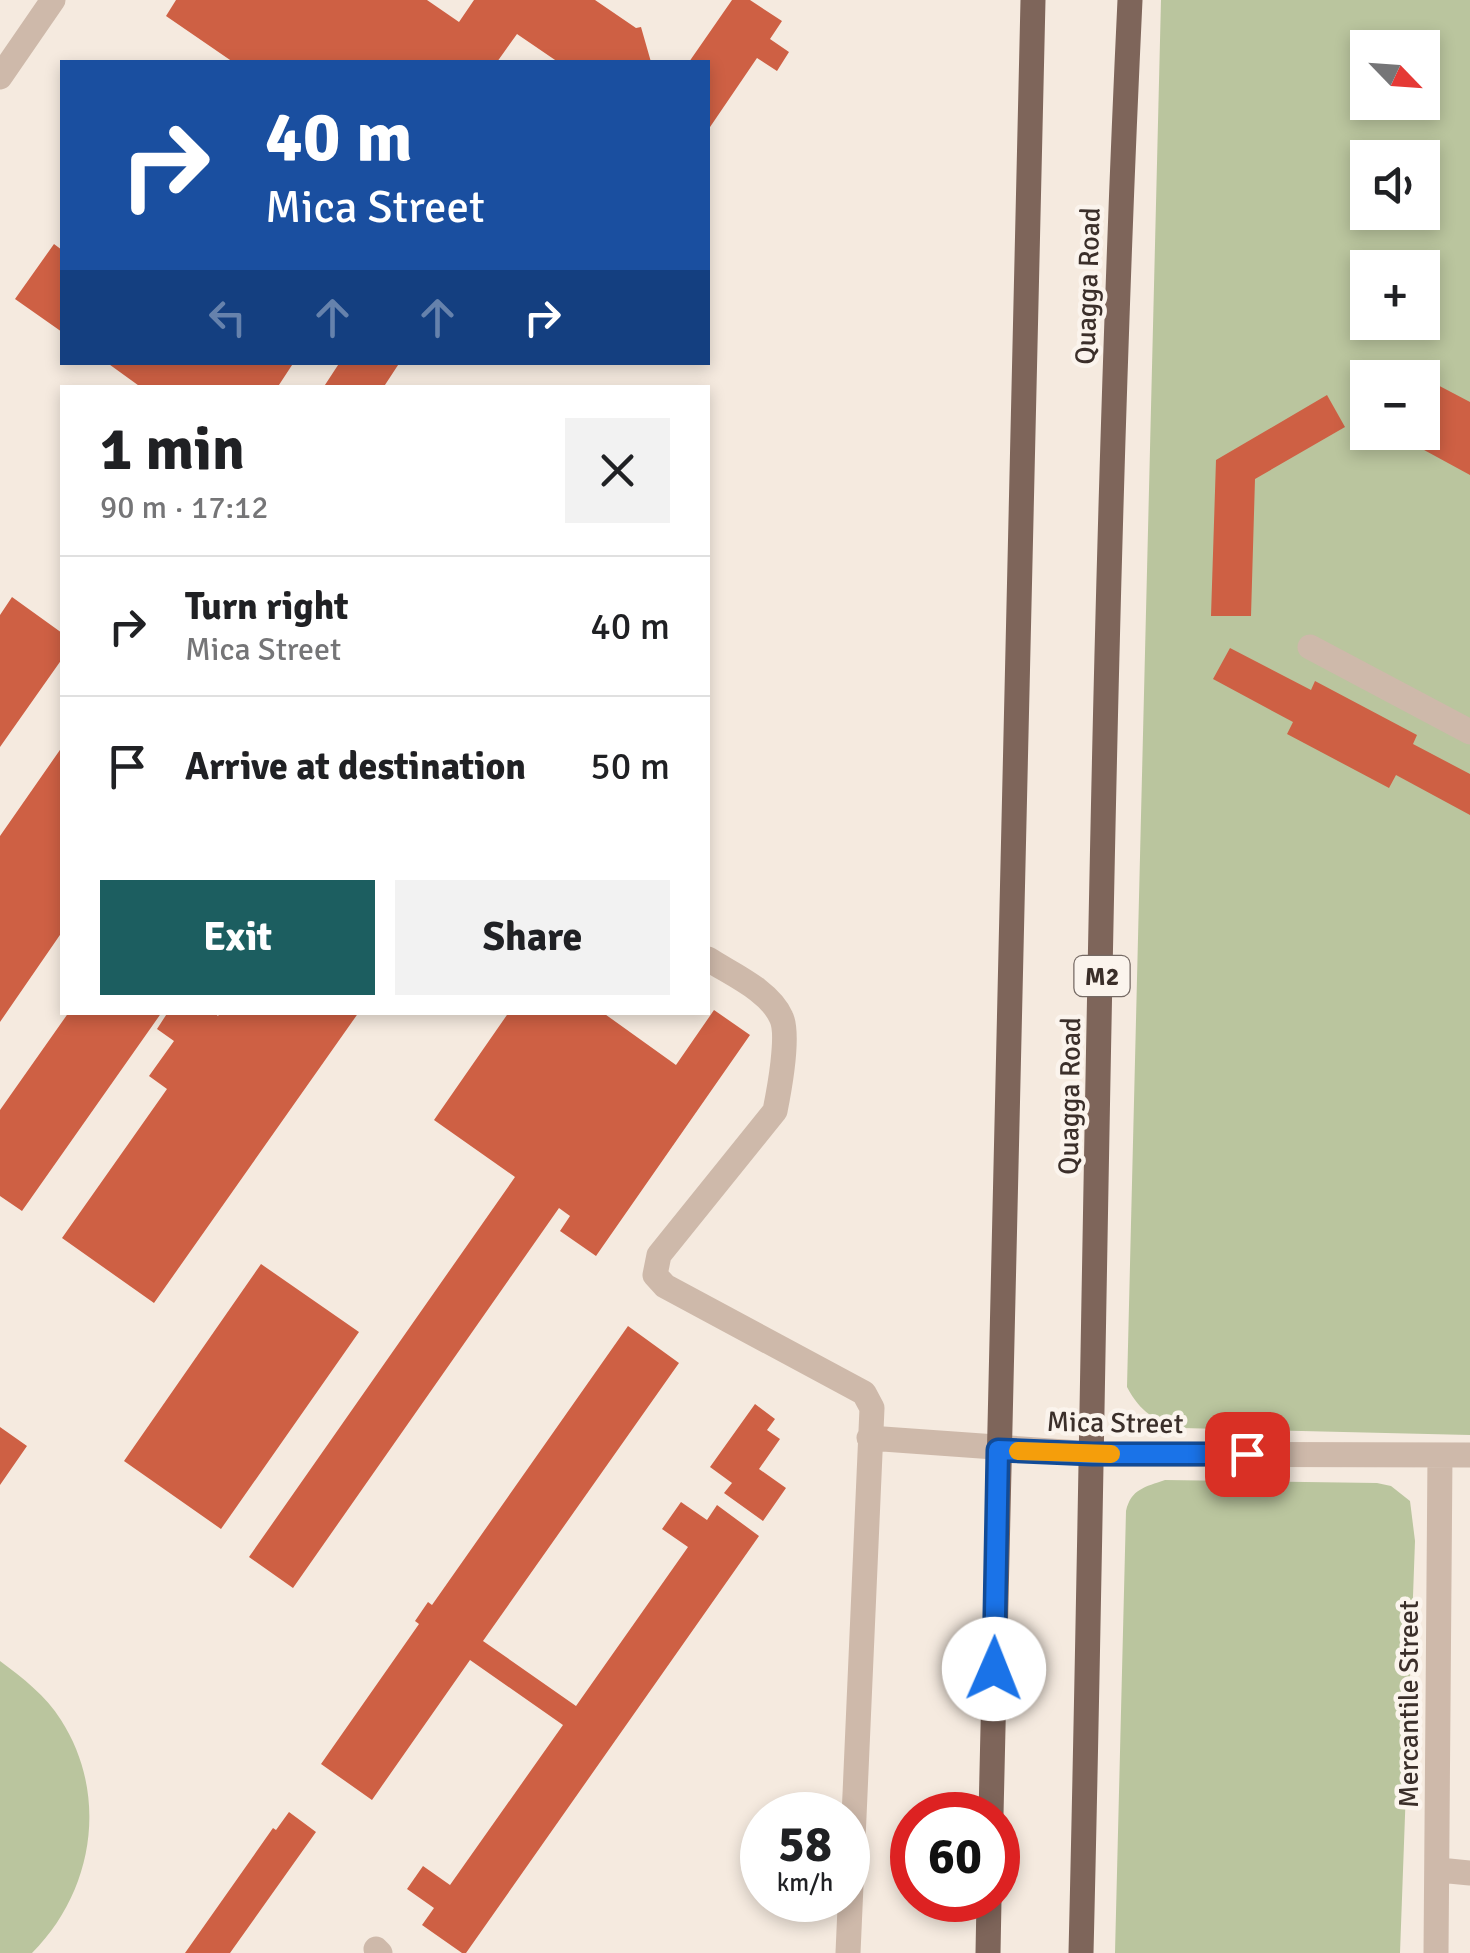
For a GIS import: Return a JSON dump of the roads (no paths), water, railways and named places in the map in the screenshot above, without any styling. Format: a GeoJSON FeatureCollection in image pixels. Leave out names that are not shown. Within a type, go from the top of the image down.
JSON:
{"type":"FeatureCollection","features":[{"type":"Feature","properties":{"kind":"main road"},"geometry":{"type":"LineString","coordinates":[[991,1792],[1032,0]]}},
{"type":"Feature","properties":{"kind":"main road","name":"Quagga Road"},"geometry":{"type":"LineString","coordinates":[[1080,1953],[1116,355],[1130,0]]}},
{"type":"Feature","properties":{"kind":"main road"},"geometry":{"type":"LineString","coordinates":[[988,1953],[989,1922]]}},
{"type":"Feature","properties":{"kind":"street"},"geometry":{"type":"LineString","coordinates":[[0,77],[54,0]]}},
{"type":"Feature","properties":{"kind":"street"},"geometry":{"type":"LineString","coordinates":[[1310,647],[1470,732]]}},
{"type":"Feature","properties":{"kind":"street"},"geometry":{"type":"LineString","coordinates":[[710,959],[770,1000],[784,1020],[780,1086],[775,1111],[659,1256],[655,1275],[665,1286],[864,1392],[872,1408],[848,1953]]}},
{"type":"Feature","properties":{"kind":"street","name":"Mica Street"},"geometry":{"type":"LineString","coordinates":[[869,1438],[1093,1454],[1470,1456]]}},
{"type":"Feature","properties":{"kind":"street","name":"Mercantile Street"},"geometry":{"type":"LineString","coordinates":[[1436,1953],[1440,1454]]}},
{"type":"Feature","properties":{"kind":"street"},"geometry":{"type":"LineString","coordinates":[[1439,1870],[1470,1873]]}}]}
